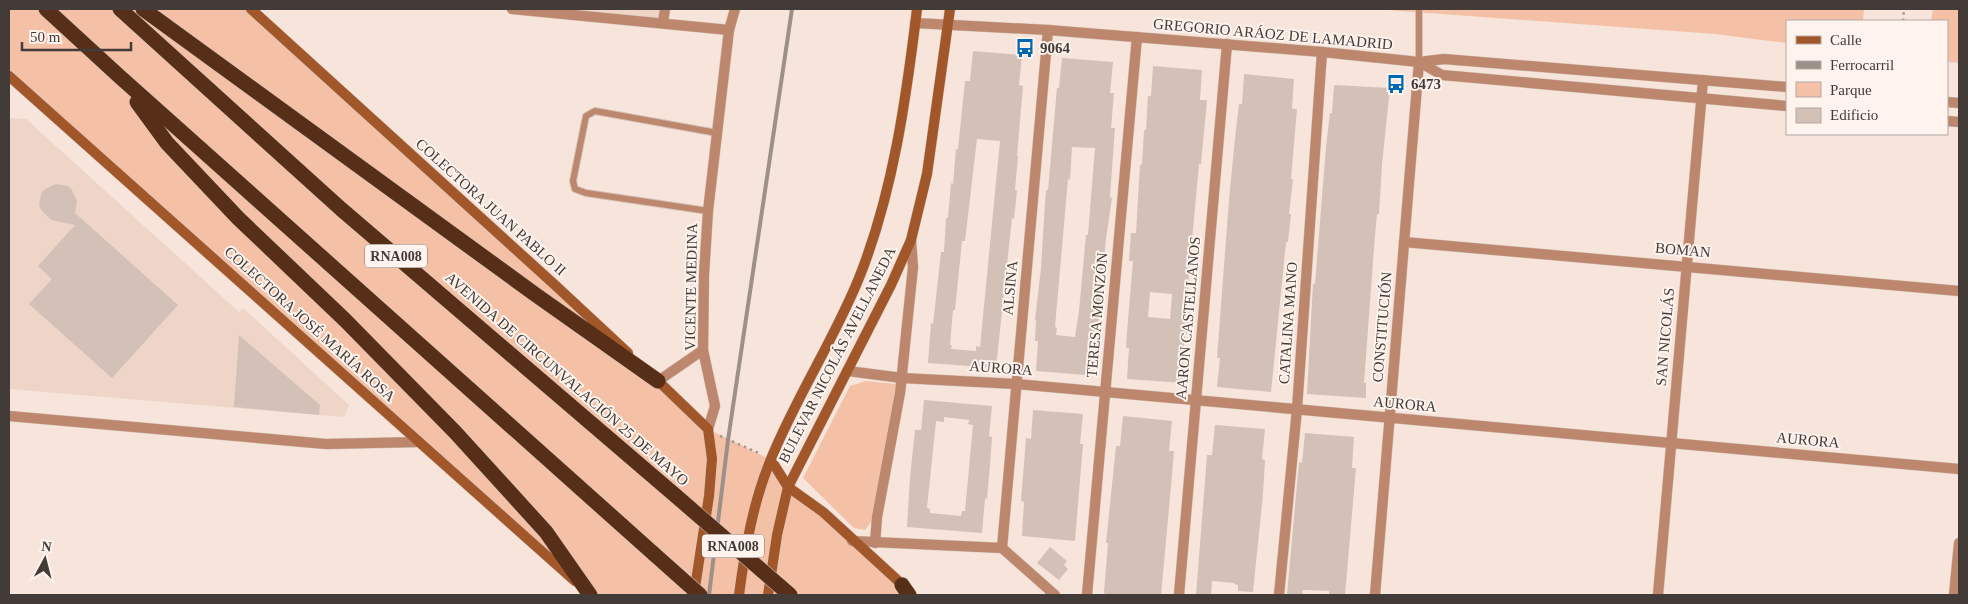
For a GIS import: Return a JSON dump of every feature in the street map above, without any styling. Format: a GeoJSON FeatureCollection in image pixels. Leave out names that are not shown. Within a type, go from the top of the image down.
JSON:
{"type":"FeatureCollection","features":[{"type":"Feature","properties":{"kind":"highway","name":"RNA008"},"geometry":{"type":"LineString","coordinates":[[46,9],[700,595]]}},
{"type":"Feature","properties":{"kind":"highway","name":"AVENIDA DE CIRCUNVALACIÓN 25 DE MAYO"},"geometry":{"type":"LineString","coordinates":[[120,9],[341,209],[790,595]]}},
{"type":"Feature","properties":{"kind":"highway"},"geometry":{"type":"LineString","coordinates":[[143,9],[536,295],[658,381]]}},
{"type":"Feature","properties":{"kind":"highway"},"geometry":{"type":"LineString","coordinates":[[119,76],[168,142],[238,218],[345,320],[462,439],[546,532],[590,595]]}},
{"type":"Feature","properties":{"kind":"main road","name":"COLECTORA JUAN PABLO II"},"geometry":{"type":"LineString","coordinates":[[251,9],[556,286],[708,429]]}},
{"type":"Feature","properties":{"kind":"main road","name":"BULEVAR NICOLÁS AVELLANEDA"},"geometry":{"type":"LineString","coordinates":[[739,595],[755,506],[770,460],[858,280],[878,227],[892,170],[917,9]]}},
{"type":"Feature","properties":{"kind":"main road","name":"BULEVAR NICOLÁS AVELLANEDA"},"geometry":{"type":"LineString","coordinates":[[768,595],[777,535],[788,487],[891,285],[911,240],[927,174],[950,9]]}},
{"type":"Feature","properties":{"kind":"main road","name":"COLECTORA JOSÉ MARÍA ROSA"},"geometry":{"type":"LineString","coordinates":[[9,76],[590,595]]}},
{"type":"Feature","properties":{"kind":"main road","name":"VICENTE MEDINA"},"geometry":{"type":"LineString","coordinates":[[694,595],[712,458],[708,429]]}},
{"type":"Feature","properties":{"kind":"main road"},"geometry":{"type":"LineString","coordinates":[[770,460],[788,487],[822,512],[908,592]]}},
{"type":"Feature","properties":{"kind":"street"},"geometry":{"type":"LineString","coordinates":[[512,9],[663,22],[729,30]]}},
{"type":"Feature","properties":{"kind":"street"},"geometry":{"type":"LineString","coordinates":[[663,22],[665,9]]}},
{"type":"Feature","properties":{"kind":"street","name":"VICENTE MEDINA"},"geometry":{"type":"LineString","coordinates":[[708,429],[715,406],[702,350],[708,211],[729,30],[735,9]]}},
{"type":"Feature","properties":{"kind":"street","name":"GREGORIO ARÁOZ DE LAMADRID"},"geometry":{"type":"LineString","coordinates":[[915,23],[1048,30],[1322,52],[1419,62],[1444,58],[1786,88]]}},
{"type":"Feature","properties":{"kind":"street","name":"ALSINA"},"geometry":{"type":"LineString","coordinates":[[1002,548],[1048,30]]}},
{"type":"Feature","properties":{"kind":"street","name":"TERESA MONZÓN"},"geometry":{"type":"LineString","coordinates":[[1087,595],[1137,37]]}},
{"type":"Feature","properties":{"kind":"street","name":"AARON CASTELLANOS"},"geometry":{"type":"LineString","coordinates":[[1179,595],[1227,44]]}},
{"type":"Feature","properties":{"kind":"street","name":"CATALINA MANO"},"geometry":{"type":"LineString","coordinates":[[1279,595],[1297,409],[1322,52]]}},
{"type":"Feature","properties":{"kind":"street","name":"GREGORIO ARÁOZ DE LAMADRID"},"geometry":{"type":"LineString","coordinates":[[1419,62],[1442,75],[1786,106]]}},
{"type":"Feature","properties":{"kind":"street","name":"CONSTITUCIÓN"},"geometry":{"type":"LineString","coordinates":[[1374,595],[1419,62]]}},
{"type":"Feature","properties":{"kind":"street","name":"SAN NICOLÁS"},"geometry":{"type":"LineString","coordinates":[[1658,595],[1703,80]]}},
{"type":"Feature","properties":{"kind":"street"},"geometry":{"type":"LineString","coordinates":[[875,542],[877,517],[902,378],[913,267],[911,240]]}},
{"type":"Feature","properties":{"kind":"street","name":"BOMAN"},"geometry":{"type":"LineString","coordinates":[[1404,242],[1959,291]]}},
{"type":"Feature","properties":{"kind":"street"},"geometry":{"type":"LineString","coordinates":[[658,381],[702,350]]}},
{"type":"Feature","properties":{"kind":"street","name":"AURORA"},"geometry":{"type":"LineString","coordinates":[[848,371],[902,378],[1016,384],[1959,469]]}},
{"type":"Feature","properties":{"kind":"street"},"geometry":{"type":"LineString","coordinates":[[9,416],[326,444],[419,442]]}},
{"type":"Feature","properties":{"kind":"street"},"geometry":{"type":"LineString","coordinates":[[852,541],[1002,548],[1055,595]]}},
{"type":"Feature","properties":{"kind":"street"},"geometry":{"type":"LineString","coordinates":[[1954,595],[1959,543]]}},
{"type":"Feature","properties":{"kind":"lane"},"geometry":{"type":"LineString","coordinates":[[1419,9],[1419,62]]}},
{"type":"Feature","properties":{"kind":"lane"},"geometry":{"type":"LineString","coordinates":[[708,211],[586,193],[575,189],[573,181],[586,116],[595,111],[718,133]]}},
{"type":"Feature","properties":{"kind":"path"},"geometry":{"type":"LineString","coordinates":[[728,440],[758,452],[770,460]]}},
{"type":"Feature","properties":{"kind":"shaded area"},"geometry":{"type":"Polygon","coordinates":[[[512,9],[665,9],[663,22],[512,9]]]}},
{"type":"Feature","properties":{"kind":"shaded area"},"geometry":{"type":"Polygon","coordinates":[[[9,118],[26,119],[239,312],[243,308],[349,405],[344,417],[9,389],[9,118]]]}},
{"type":"Feature","properties":{"kind":"green space"},"geometry":{"type":"Polygon","coordinates":[[[9,9],[251,9],[708,429],[771,460],[788,487],[914,595],[591,595],[9,76],[9,9]]]}},
{"type":"Feature","properties":{"kind":"green space"},"geometry":{"type":"Polygon","coordinates":[[[1374,9],[1864,9],[1863,20],[1786,20],[1786,43],[1715,34],[1374,9]]]}},
{"type":"Feature","properties":{"kind":"green space"},"geometry":{"type":"Polygon","coordinates":[[[1933,9],[1959,9],[1959,63],[1948,62],[1948,20],[1931,20],[1933,9]]]}},
{"type":"Feature","properties":{"kind":"green space"},"geometry":{"type":"Polygon","coordinates":[[[866,381],[896,384],[871,522],[865,530],[854,528],[803,478],[850,386],[866,381]]]}},
{"type":"Feature","properties":{"kind":"building"},"geometry":{"type":"Polygon","coordinates":[[[973,51],[1022,55],[1019,85],[1023,86],[1015,190],[1017,191],[1014,219],[1012,218],[996,368],[928,363],[931,323],[933,324],[941,252],[944,252],[946,218],[948,218],[951,183],[953,184],[956,149],[958,149],[965,81],[970,81],[973,51]],[[977,139],[965,241],[962,241],[955,310],[953,310],[951,349],[976,351],[976,346],[980,347],[1000,141],[977,139]]]}},
{"type":"Feature","properties":{"kind":"building"},"geometry":{"type":"Polygon","coordinates":[[[1062,58],[1113,62],[1110,93],[1114,93],[1111,128],[1115,128],[1110,197],[1112,198],[1106,238],[1098,328],[1095,327],[1094,345],[1088,345],[1086,375],[1036,371],[1038,341],[1035,341],[1035,320],[1041,268],[1046,190],[1048,190],[1057,88],[1059,88],[1062,58]],[[1072,147],[1055,327],[1057,328],[1056,335],[1075,337],[1086,235],[1088,235],[1095,148],[1072,147]]]}},
{"type":"Feature","properties":{"kind":"building"},"geometry":{"type":"Polygon","coordinates":[[[1153,66],[1202,70],[1200,100],[1207,100],[1189,274],[1187,307],[1191,308],[1189,335],[1185,335],[1182,368],[1184,368],[1183,383],[1127,379],[1129,348],[1126,348],[1133,261],[1129,261],[1131,233],[1136,233],[1140,164],[1142,165],[1148,96],[1151,96],[1153,66]],[[1150,292],[1148,317],[1170,319],[1172,294],[1150,292]]]}},
{"type":"Feature","properties":{"kind":"building"},"geometry":{"type":"Polygon","coordinates":[[[1244,74],[1294,79],[1292,109],[1297,109],[1289,214],[1291,214],[1288,242],[1286,242],[1271,392],[1217,387],[1220,358],[1217,358],[1229,200],[1239,104],[1242,104],[1244,74]]]}},
{"type":"Feature","properties":{"kind":"building"},"geometry":{"type":"Polygon","coordinates":[[[1334,85],[1390,88],[1379,214],[1377,214],[1375,235],[1364,383],[1366,383],[1366,398],[1307,394],[1313,284],[1315,284],[1326,147],[1330,113],[1332,113],[1334,85]]]}},
{"type":"Feature","properties":{"kind":"building"},"geometry":{"type":"Polygon","coordinates":[[[56,184],[68,186],[72,190],[77,201],[75,213],[178,305],[112,378],[29,304],[52,279],[38,266],[75,225],[51,220],[39,206],[41,194],[45,189],[56,184]]]}},
{"type":"Feature","properties":{"kind":"building"},"geometry":{"type":"Polygon","coordinates":[[[239,335],[320,405],[319,415],[234,407],[239,335]]]}},
{"type":"Feature","properties":{"kind":"building"},"geometry":{"type":"Polygon","coordinates":[[[924,400],[992,406],[989,436],[992,437],[990,465],[982,533],[907,527],[915,430],[921,430],[924,400]],[[944,417],[944,422],[936,421],[927,508],[930,509],[930,513],[961,516],[962,511],[965,511],[973,425],[968,424],[969,420],[944,417]]]}},
{"type":"Feature","properties":{"kind":"building"},"geometry":{"type":"Polygon","coordinates":[[[1033,410],[1083,414],[1080,444],[1083,444],[1075,541],[1022,536],[1024,502],[1021,501],[1026,438],[1031,439],[1033,410]]]}},
{"type":"Feature","properties":{"kind":"building"},"geometry":{"type":"Polygon","coordinates":[[[1123,416],[1172,421],[1169,451],[1174,451],[1161,595],[1105,595],[1104,592],[1108,543],[1106,543],[1116,446],[1120,446],[1123,416]]]}},
{"type":"Feature","properties":{"kind":"building"},"geometry":{"type":"Polygon","coordinates":[[[1215,425],[1265,429],[1262,459],[1265,460],[1263,494],[1253,592],[1238,591],[1238,585],[1234,583],[1212,581],[1211,595],[1196,595],[1207,455],[1212,455],[1215,425]]]}},
{"type":"Feature","properties":{"kind":"building"},"geometry":{"type":"Polygon","coordinates":[[[1305,433],[1354,437],[1352,468],[1356,468],[1345,595],[1329,595],[1329,591],[1303,590],[1302,595],[1287,595],[1299,462],[1302,463],[1305,433]]]}},
{"type":"Feature","properties":{"kind":"building"},"geometry":{"type":"Polygon","coordinates":[[[1050,547],[1067,561],[1064,565],[1068,569],[1059,580],[1037,563],[1050,547]]]}},
{"type":"Feature","properties":{"kind":"railway"},"geometry":{"type":"LineString","coordinates":[[709,595],[728,440],[792,9]]}},
{"type":"Feature","properties":{"kind":"place","name":"9064"},"geometry":{"type":"Point","coordinates":[1025,48]}},
{"type":"Feature","properties":{"kind":"place","name":"6473"},"geometry":{"type":"Point","coordinates":[1396,84]}}]}
